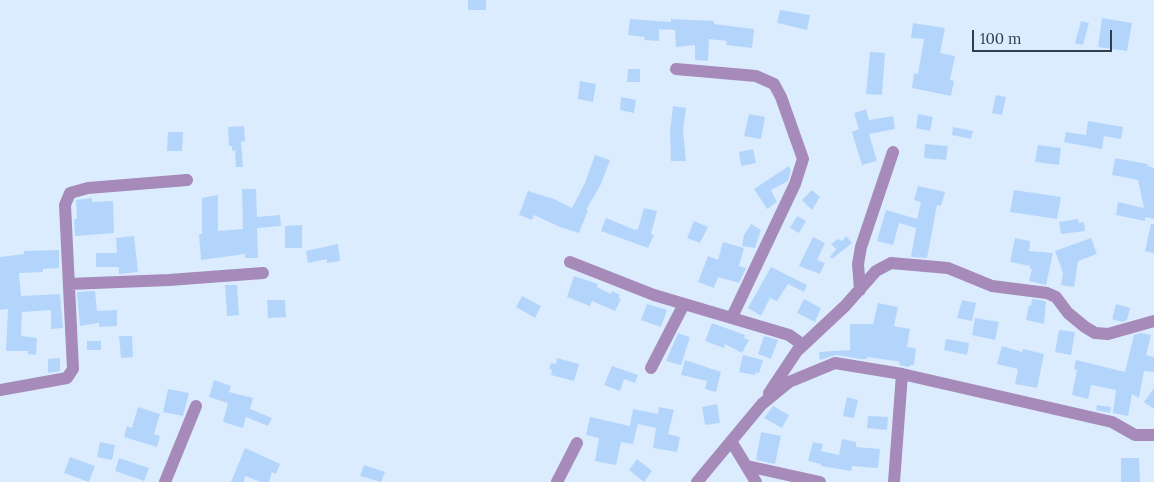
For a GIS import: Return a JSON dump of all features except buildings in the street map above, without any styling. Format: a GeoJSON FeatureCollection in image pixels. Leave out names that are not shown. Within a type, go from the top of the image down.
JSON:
{"type":"FeatureCollection","features":[{"type":"Feature","properties":{"kind":"street"},"geometry":{"type":"LineString","coordinates":[[676,70],[756,76],[774,84],[782,97],[803,159],[796,184],[732,317]]}},
{"type":"Feature","properties":{"kind":"street"},"geometry":{"type":"LineString","coordinates":[[860,290],[858,264],[860,247],[893,152]]}},
{"type":"Feature","properties":{"kind":"street"},"geometry":{"type":"LineString","coordinates":[[0,390],[66,378],[73,369],[65,205],[70,193],[88,188],[187,180]]}},
{"type":"Feature","properties":{"kind":"street"},"geometry":{"type":"LineString","coordinates":[[570,262],[654,295],[789,335],[803,346]]}},
{"type":"Feature","properties":{"kind":"street"},"geometry":{"type":"LineString","coordinates":[[697,482],[762,404],[803,346],[860,290],[876,271],[891,263],[948,268],[992,286],[1054,296],[1068,313],[1095,332],[1108,334],[1154,321]]}},
{"type":"Feature","properties":{"kind":"street"},"geometry":{"type":"LineString","coordinates":[[69,284],[169,280],[263,273]]}},
{"type":"Feature","properties":{"kind":"street"},"geometry":{"type":"LineString","coordinates":[[651,368],[684,304]]}},
{"type":"Feature","properties":{"kind":"street"},"geometry":{"type":"LineString","coordinates":[[762,404],[789,382],[835,363],[902,374],[1112,422],[1135,435],[1154,435]]}},
{"type":"Feature","properties":{"kind":"street"},"geometry":{"type":"LineString","coordinates":[[894,482],[902,374]]}},
{"type":"Feature","properties":{"kind":"street"},"geometry":{"type":"LineString","coordinates":[[165,482],[196,406]]}},
{"type":"Feature","properties":{"kind":"street"},"geometry":{"type":"LineString","coordinates":[[731,441],[756,482]]}},
{"type":"Feature","properties":{"kind":"street"},"geometry":{"type":"LineString","coordinates":[[557,482],[578,443]]}},
{"type":"Feature","properties":{"kind":"street"},"geometry":{"type":"LineString","coordinates":[[746,466],[820,482]]}}]}
